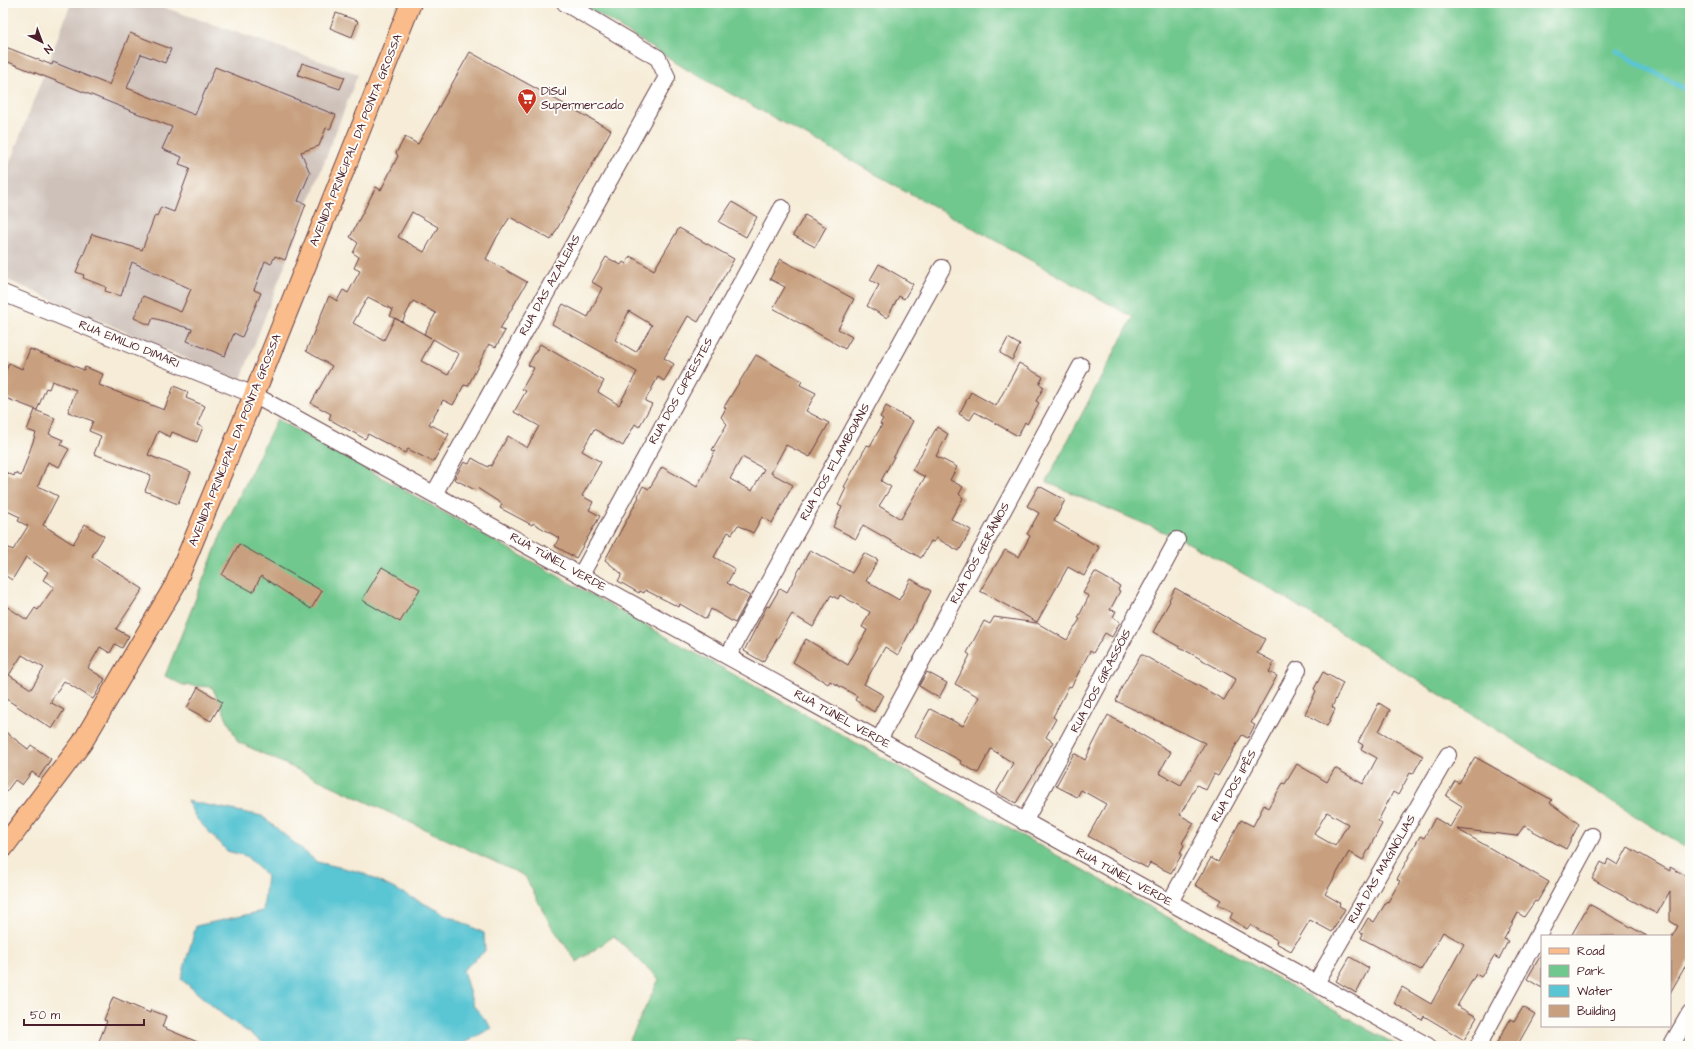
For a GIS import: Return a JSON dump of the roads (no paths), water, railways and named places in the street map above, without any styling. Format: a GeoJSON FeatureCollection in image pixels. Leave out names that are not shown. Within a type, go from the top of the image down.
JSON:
{"type":"FeatureCollection","features":[{"type":"Feature","properties":{"kind":"main road","name":"AVENIDA PRINCIPAL DA PONTA GROSSA"},"geometry":{"type":"LineString","coordinates":[[3,848],[82,743],[175,585],[254,395],[411,3]]}},
{"type":"Feature","properties":{"kind":"street","name":"RUA DAS AZALEIAS"},"geometry":{"type":"LineString","coordinates":[[434,494],[667,77],[658,58],[565,3]]}},
{"type":"Feature","properties":{"kind":"street","name":"RUA DOS CIPRESTES"},"geometry":{"type":"LineString","coordinates":[[581,575],[782,208]]}},
{"type":"Feature","properties":{"kind":"street","name":"RUA DOS FLAMBOIANS"},"geometry":{"type":"LineString","coordinates":[[728,656],[942,268]]}},
{"type":"Feature","properties":{"kind":"street","name":"RUA EMILIO DIMARI"},"geometry":{"type":"LineString","coordinates":[[3,293],[254,395]]}},
{"type":"Feature","properties":{"kind":"street","name":"RUA DOS GERÂNIOS"},"geometry":{"type":"LineString","coordinates":[[879,740],[1081,366]]}},
{"type":"Feature","properties":{"kind":"street","name":"RUA TÚNEL VERDE"},"geometry":{"type":"LineString","coordinates":[[254,395],[728,656],[1428,1046]]}},
{"type":"Feature","properties":{"kind":"street","name":"RUA DOS GIRASSÓIS"},"geometry":{"type":"LineString","coordinates":[[1024,822],[1177,540]]}},
{"type":"Feature","properties":{"kind":"street","name":"RUA DOS IPÊS"},"geometry":{"type":"LineString","coordinates":[[1170,902],[1298,670]]}},
{"type":"Feature","properties":{"kind":"street","name":"RUA DAS MAGNÓLIAS"},"geometry":{"type":"LineString","coordinates":[[1316,983],[1448,755]]}},
{"type":"Feature","properties":{"kind":"street"},"geometry":{"type":"LineString","coordinates":[[1478,1046],[1592,836]]}},
{"type":"Feature","properties":{"kind":"street"},"geometry":{"type":"LineString","coordinates":[[1672,1046],[1690,1013]]}},
{"type":"Feature","properties":{"kind":"water"},"geometry":{"type":"Polygon","coordinates":[[[187,801],[262,816],[317,862],[360,872],[484,933],[485,951],[463,970],[473,1005],[492,1028],[458,1046],[268,1046],[222,1014],[181,979],[196,926],[263,911],[267,876],[246,856],[227,851],[196,818],[187,801]]]}},
{"type":"Feature","properties":{"kind":"waterway"},"geometry":{"type":"LineString","coordinates":[[1618,52],[1690,92]]}},
{"type":"Feature","properties":{"kind":"place","name":"DiSul Supermercado"},"geometry":{"type":"Point","coordinates":[527,115]}}]}
